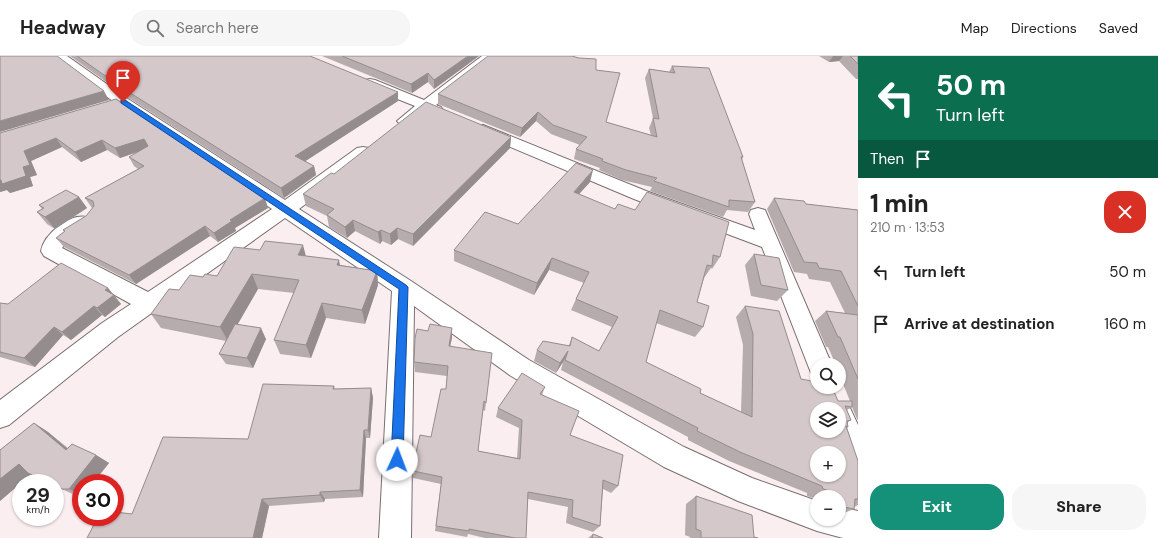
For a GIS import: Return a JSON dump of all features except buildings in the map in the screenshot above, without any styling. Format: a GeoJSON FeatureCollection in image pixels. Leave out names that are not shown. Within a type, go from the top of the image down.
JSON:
{"type":"FeatureCollection","features":[{"type":"Feature","properties":{"kind":"street"},"geometry":{"type":"LineString","coordinates":[[59,56],[115,104],[286,209],[403,287],[520,368],[674,457],[748,492],[810,514]]}},
{"type":"Feature","properties":{"kind":"street"},"geometry":{"type":"LineString","coordinates":[[0,416],[110,330],[286,209],[426,106],[490,56]]}},
{"type":"Feature","properties":{"kind":"street"},"geometry":{"type":"LineString","coordinates":[[356,76],[448,115]]}},
{"type":"Feature","properties":{"kind":"street"},"geometry":{"type":"LineString","coordinates":[[470,124],[640,195],[770,243]]}},
{"type":"Feature","properties":{"kind":"street"},"geometry":{"type":"LineString","coordinates":[[758,214],[817,358]]}},
{"type":"Feature","properties":{"kind":"street"},"geometry":{"type":"LineString","coordinates":[[91,215],[57,238],[51,246],[51,251],[149,303]]}},
{"type":"Feature","properties":{"kind":"street"},"geometry":{"type":"LineString","coordinates":[[394,538],[403,287]]}},
{"type":"Feature","properties":{"kind":"street"},"geometry":{"type":"LineString","coordinates":[[846,429],[858,458]]}},
{"type":"Feature","properties":{"kind":"street"},"geometry":{"type":"LineString","coordinates":[[846,523],[858,526]]}},
{"type":"Feature","properties":{"kind":"route"},"geometry":{"type":"LineString","coordinates":[[123,102],[403,287],[397,460]]}}]}
